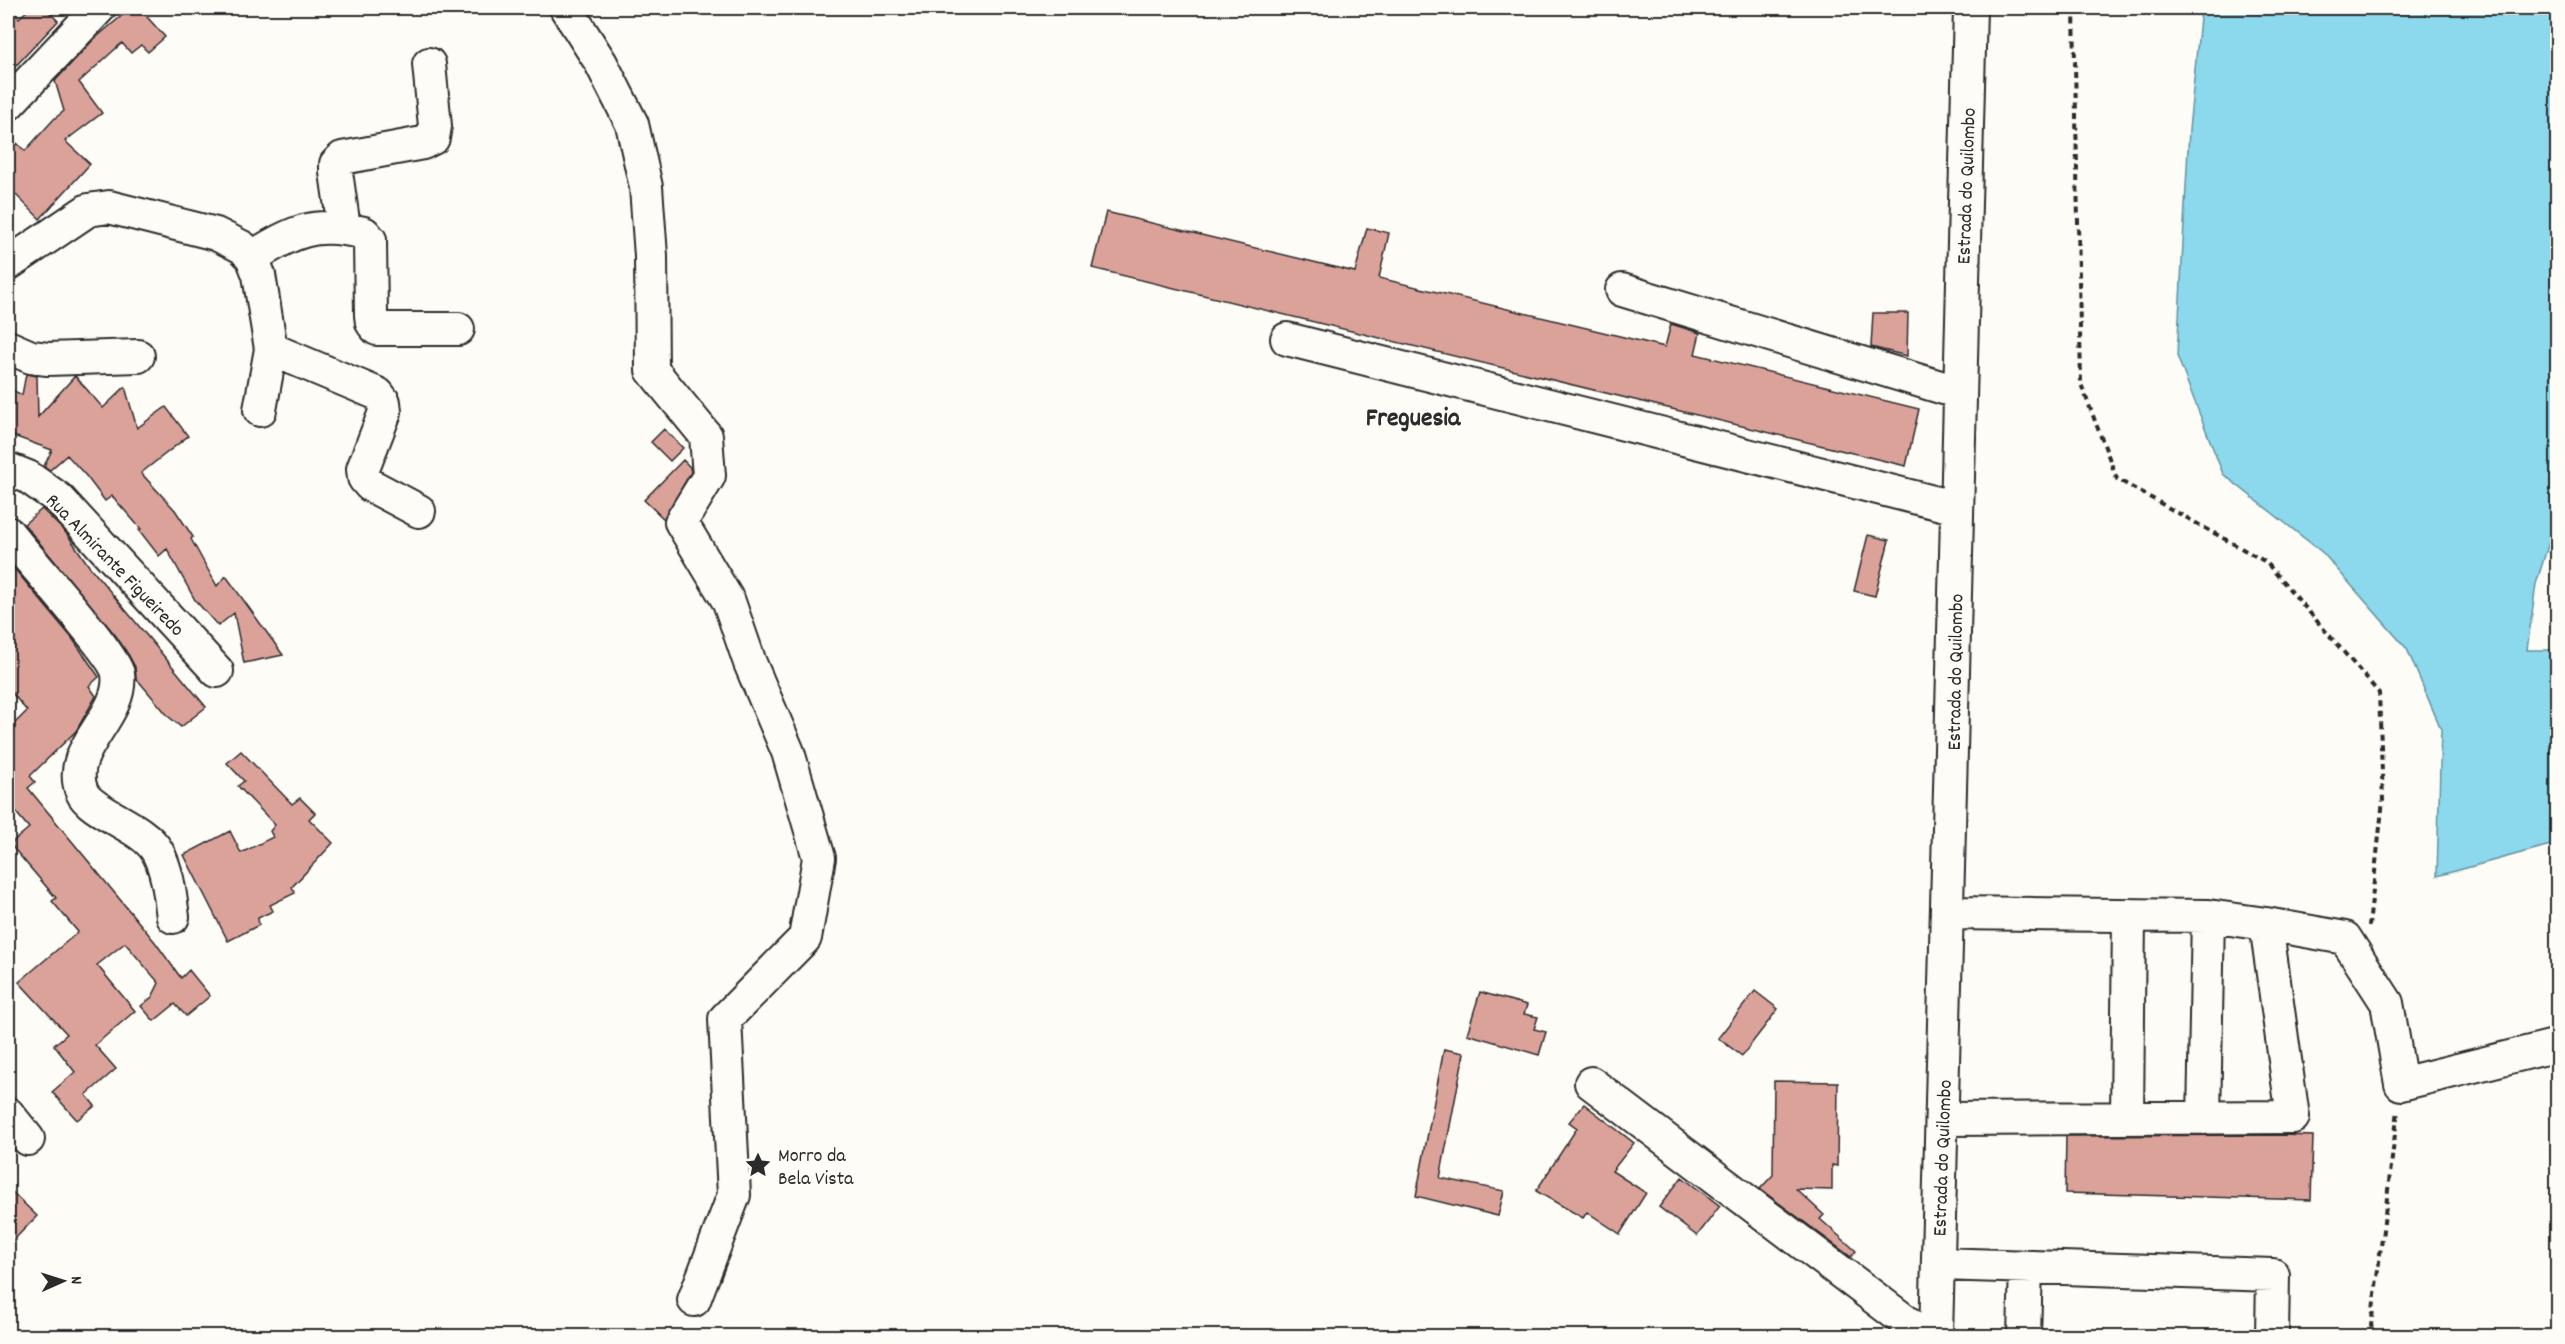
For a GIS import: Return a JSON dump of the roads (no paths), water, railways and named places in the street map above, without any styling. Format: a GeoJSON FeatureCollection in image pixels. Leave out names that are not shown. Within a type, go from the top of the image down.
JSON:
{"type":"FeatureCollection","features":[{"type":"Feature","properties":{"kind":"street"},"geometry":{"type":"LineString","coordinates":[[8,104],[99,8]]}},
{"type":"Feature","properties":{"kind":"street"},"geometry":{"type":"LineString","coordinates":[[566,8],[601,63],[632,124],[646,187],[651,256],[652,370],[706,436],[708,476],[681,522],[729,602],[750,663],[788,752],[819,858],[805,938],[725,1019],[734,1195],[694,1300]]}},
{"type":"Feature","properties":{"kind":"street","name":"Estrada do Quilombo"},"geometry":{"type":"LineString","coordinates":[[1936,1336],[1970,8]]}},
{"type":"Feature","properties":{"kind":"street"},"geometry":{"type":"LineString","coordinates":[[344,228],[336,164],[342,158],[423,143],[433,138],[435,126],[429,64]]}},
{"type":"Feature","properties":{"kind":"street"},"geometry":{"type":"LineString","coordinates":[[8,264],[88,210],[108,207],[216,234],[242,247],[252,257],[259,274],[272,349],[260,410]]}},
{"type":"Feature","properties":{"kind":"street"},"geometry":{"type":"LineString","coordinates":[[252,257],[292,234],[316,228],[344,228],[364,233],[370,240],[371,315],[372,323],[377,329],[458,329]]}},
{"type":"Feature","properties":{"kind":"street"},"geometry":{"type":"LineString","coordinates":[[1622,290],[1960,393]]}},
{"type":"Feature","properties":{"kind":"street"},"geometry":{"type":"LineString","coordinates":[[1287,339],[1957,508]]}},
{"type":"Feature","properties":{"kind":"street"},"geometry":{"type":"LineString","coordinates":[[8,347],[30,357],[48,359],[138,356]]}},
{"type":"Feature","properties":{"kind":"street"},"geometry":{"type":"LineString","coordinates":[[272,349],[378,394],[384,402],[385,412],[363,469],[364,478],[370,485],[418,511]]}},
{"type":"Feature","properties":{"kind":"street","name":"Rua Almirante Figueiredo"},"geometry":{"type":"LineString","coordinates":[[14,480],[59,499],[217,671]]}},
{"type":"Feature","properties":{"kind":"street"},"geometry":{"type":"LineString","coordinates":[[8,533],[101,646],[117,669],[116,692],[107,716],[83,755],[78,782],[84,796],[131,827],[156,849],[166,874],[173,917]]}},
{"type":"Feature","properties":{"kind":"street"},"geometry":{"type":"LineString","coordinates":[[1948,914],[2208,915],[2345,938],[2387,1003],[2401,1084],[2558,1045]]}},
{"type":"Feature","properties":{"kind":"street"},"geometry":{"type":"LineString","coordinates":[[2127,1118],[2129,915]]}},
{"type":"Feature","properties":{"kind":"street"},"geometry":{"type":"LineString","coordinates":[[2204,1118],[2208,915]]}},
{"type":"Feature","properties":{"kind":"street"},"geometry":{"type":"LineString","coordinates":[[1942,1119],[2294,1117],[2266,924]]}},
{"type":"Feature","properties":{"kind":"street"},"geometry":{"type":"LineString","coordinates":[[1591,1083],[1925,1336]]}},
{"type":"Feature","properties":{"kind":"street"},"geometry":{"type":"LineString","coordinates":[[8,1114],[28,1139]]}},
{"type":"Feature","properties":{"kind":"street"},"geometry":{"type":"LineString","coordinates":[[1938,1264],[2273,1275],[2272,1336]]}},
{"type":"Feature","properties":{"kind":"street"},"geometry":{"type":"LineString","coordinates":[[2024,1336],[2026,1267]]}},
{"type":"Feature","properties":{"kind":"water"},"geometry":{"type":"Polygon","coordinates":[[[2201,8],[2557,8],[2558,514],[2536,584],[2527,650],[2557,650],[2558,835],[2554,844],[2437,876],[2441,729],[2407,649],[2323,553],[2223,474],[2177,356],[2189,130],[2201,8]]]}},
{"type":"Feature","properties":{"kind":"place","name":"Morro da Bela Vista"},"geometry":{"type":"Point","coordinates":[758,1165]}},
{"type":"Feature","properties":{"kind":"district","name":"Freguesia"},"geometry":{"type":"Point","coordinates":[1413,416]}}]}
